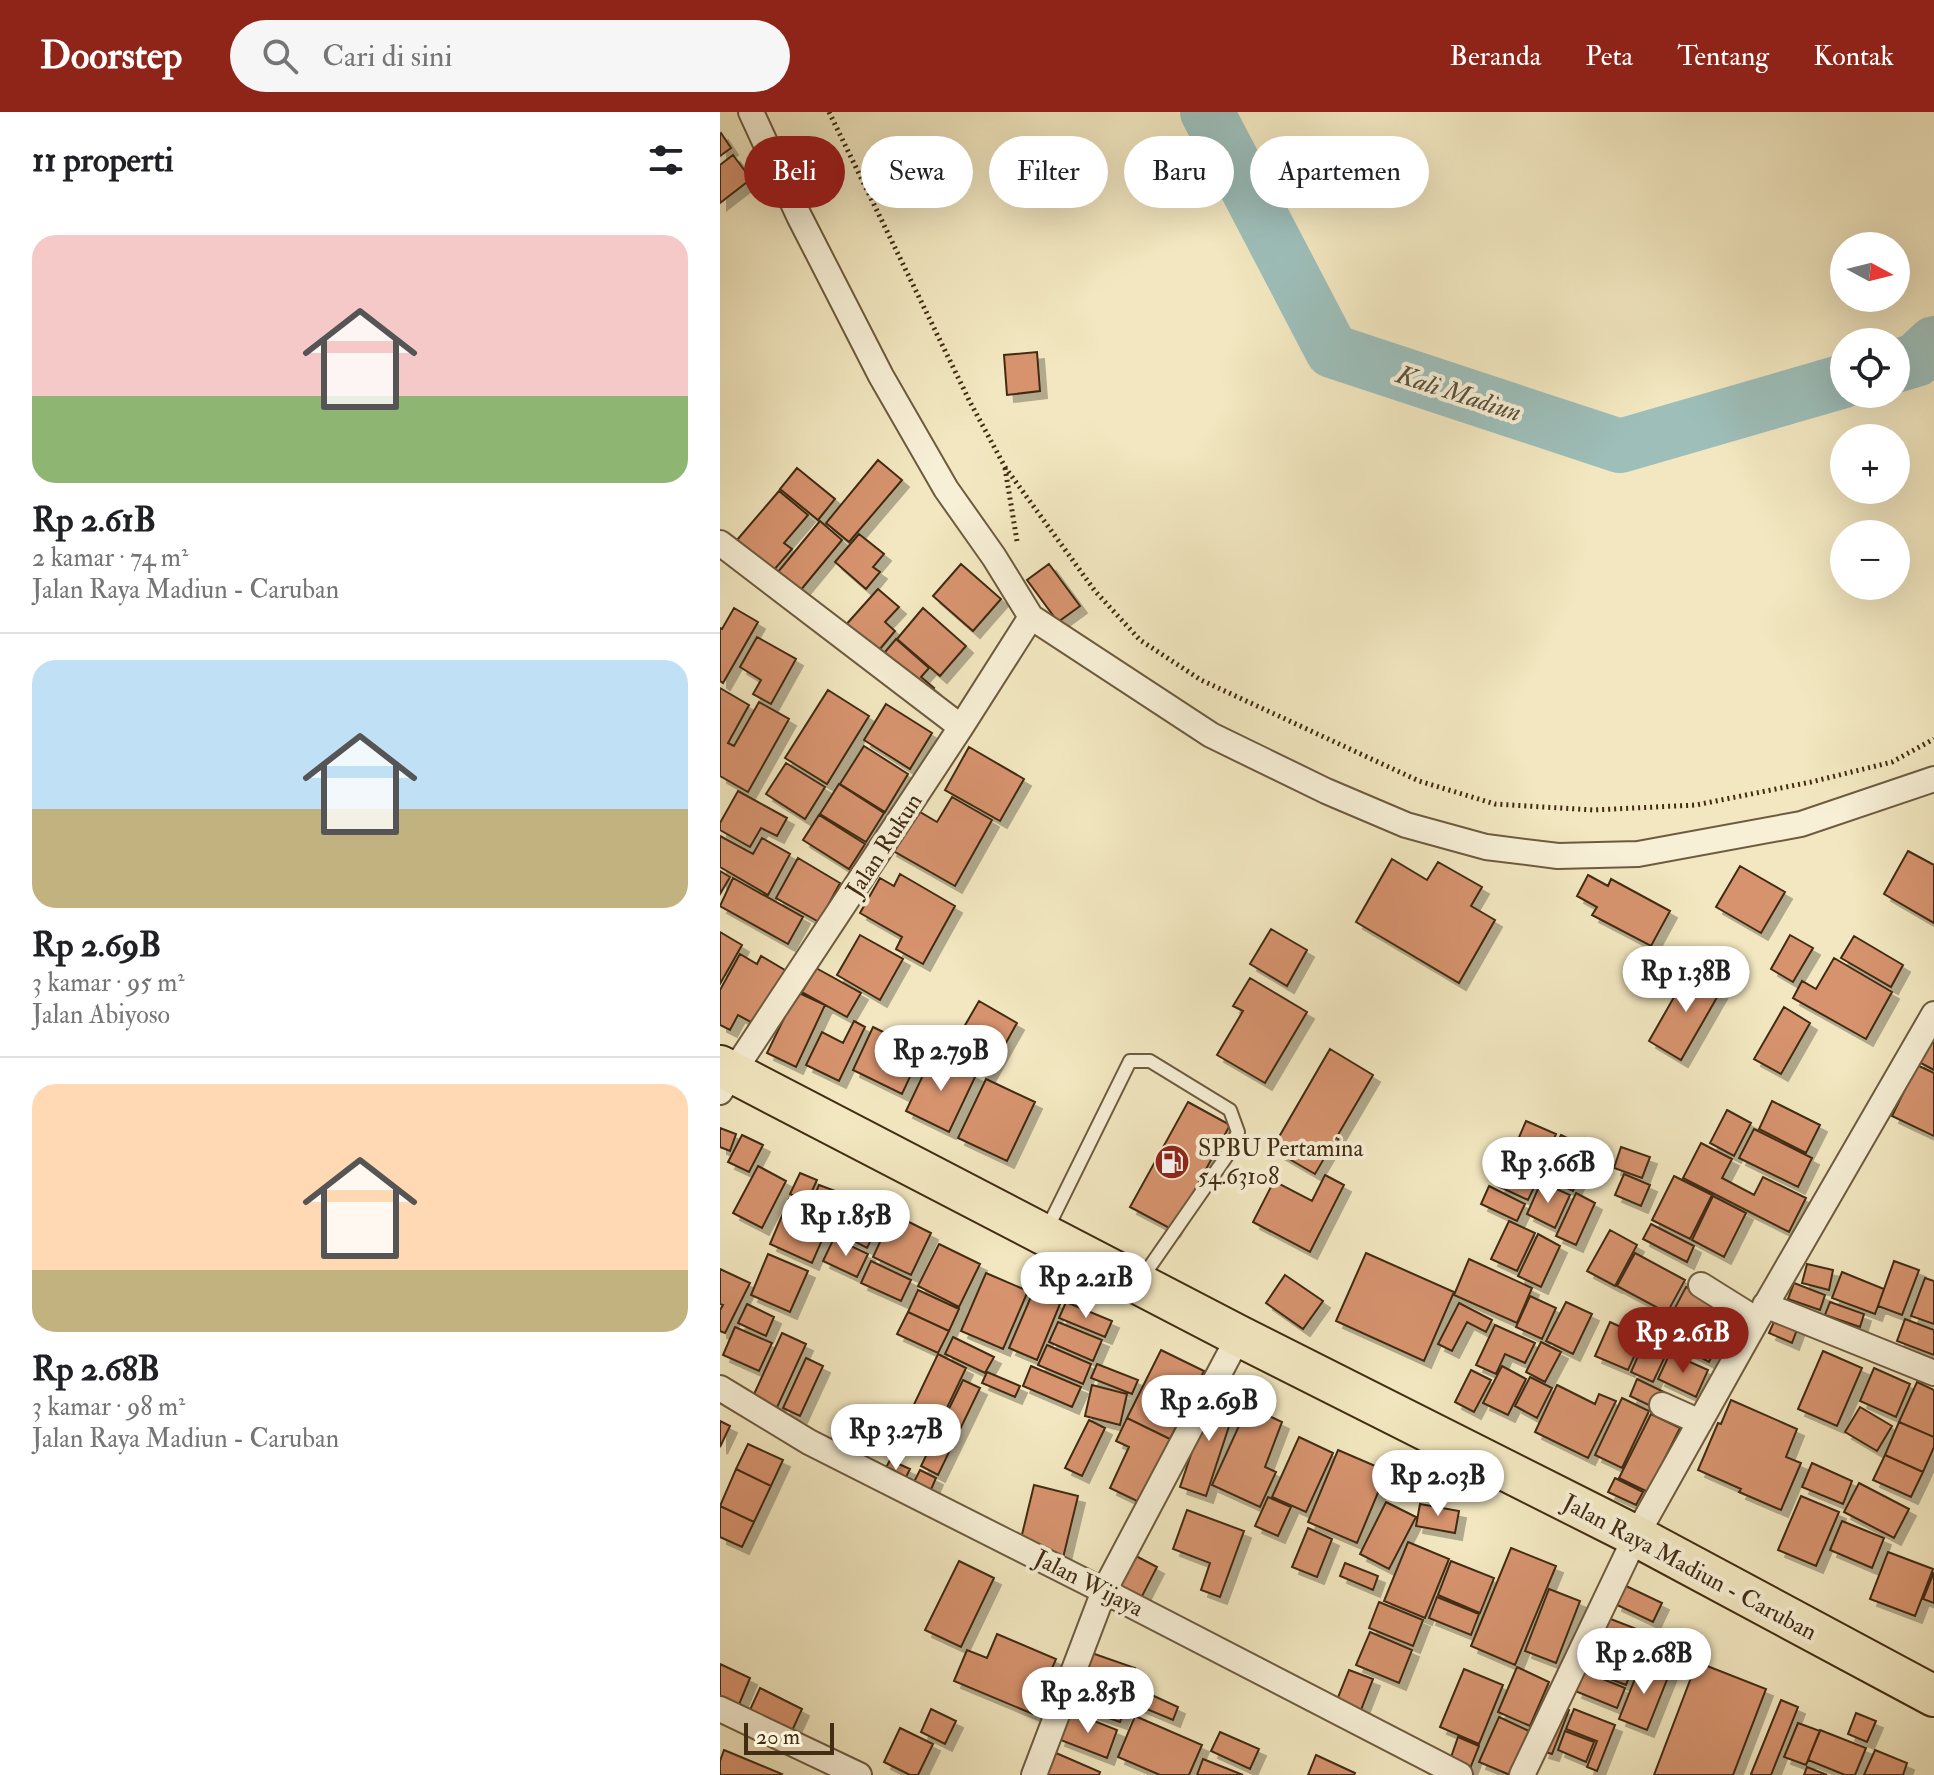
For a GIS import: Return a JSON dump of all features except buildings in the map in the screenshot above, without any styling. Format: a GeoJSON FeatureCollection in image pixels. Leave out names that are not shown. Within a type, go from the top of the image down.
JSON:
{"type":"FeatureCollection","features":[{"type":"Feature","properties":{"kind":"highway","name":"Jalan Raya Madiun - Caruban"},"geometry":{"type":"LineString","coordinates":[[725,1077],[1044,1234],[1636,1536],[1934,1696]]}},
{"type":"Feature","properties":{"kind":"street"},"geometry":{"type":"LineString","coordinates":[[751,112],[799,216],[881,376],[946,489],[1031,617],[1211,735],[1326,791],[1406,825],[1486,847],[1558,856],[1638,854],[1801,824],[1934,779]]}},
{"type":"Feature","properties":{"kind":"street"},"geometry":{"type":"LineString","coordinates":[[720,543],[961,727]]}},
{"type":"Feature","properties":{"kind":"street","name":"Jalan Rukun"},"geometry":{"type":"LineString","coordinates":[[725,1077],[961,727],[1031,617]]}},
{"type":"Feature","properties":{"kind":"street"},"geometry":{"type":"LineString","coordinates":[[1522,1775],[1636,1536],[1761,1312],[1934,1014]]}},
{"type":"Feature","properties":{"kind":"street"},"geometry":{"type":"LineString","coordinates":[[1701,1285],[1761,1312],[1934,1373]]}},
{"type":"Feature","properties":{"kind":"street"},"geometry":{"type":"LineString","coordinates":[[1034,1775],[1104,1591],[1239,1336]]}},
{"type":"Feature","properties":{"kind":"street","name":"Jalan Wijaya"},"geometry":{"type":"LineString","coordinates":[[720,1388],[809,1442],[1460,1775]]}},
{"type":"Feature","properties":{"kind":"street"},"geometry":{"type":"LineString","coordinates":[[1662,1405],[1700,1422]]}},
{"type":"Feature","properties":{"kind":"street"},"geometry":{"type":"LineString","coordinates":[[720,1709],[859,1775]]}},
{"type":"Feature","properties":{"kind":"lane"},"geometry":{"type":"LineString","coordinates":[[1044,1234],[1130,1061],[1150,1061],[1230,1110],[1238,1132],[1226,1157],[1138,1283]]}},
{"type":"Feature","properties":{"kind":"path"},"geometry":{"type":"LineString","coordinates":[[829,112],[970,402],[1005,467],[1104,601],[1140,640],[1201,680],[1419,781],[1495,804],[1593,810],[1696,805],[1892,762],[1934,739]]}},
{"type":"Feature","properties":{"kind":"waterway","name":"Kali Madiun"},"geometry":{"type":"LineString","coordinates":[[1207,112],[1332,351],[1620,446],[1830,385]]}},
{"type":"Feature","properties":{"kind":"waterway","name":"Kali Madiun"},"geometry":{"type":"LineString","coordinates":[[1910,362],[1934,343]]}},
{"type":"Feature","properties":{"kind":"place","name":"SPBU Pertamina 54.63108"},"geometry":{"type":"Point","coordinates":[1172,1162]}}]}
